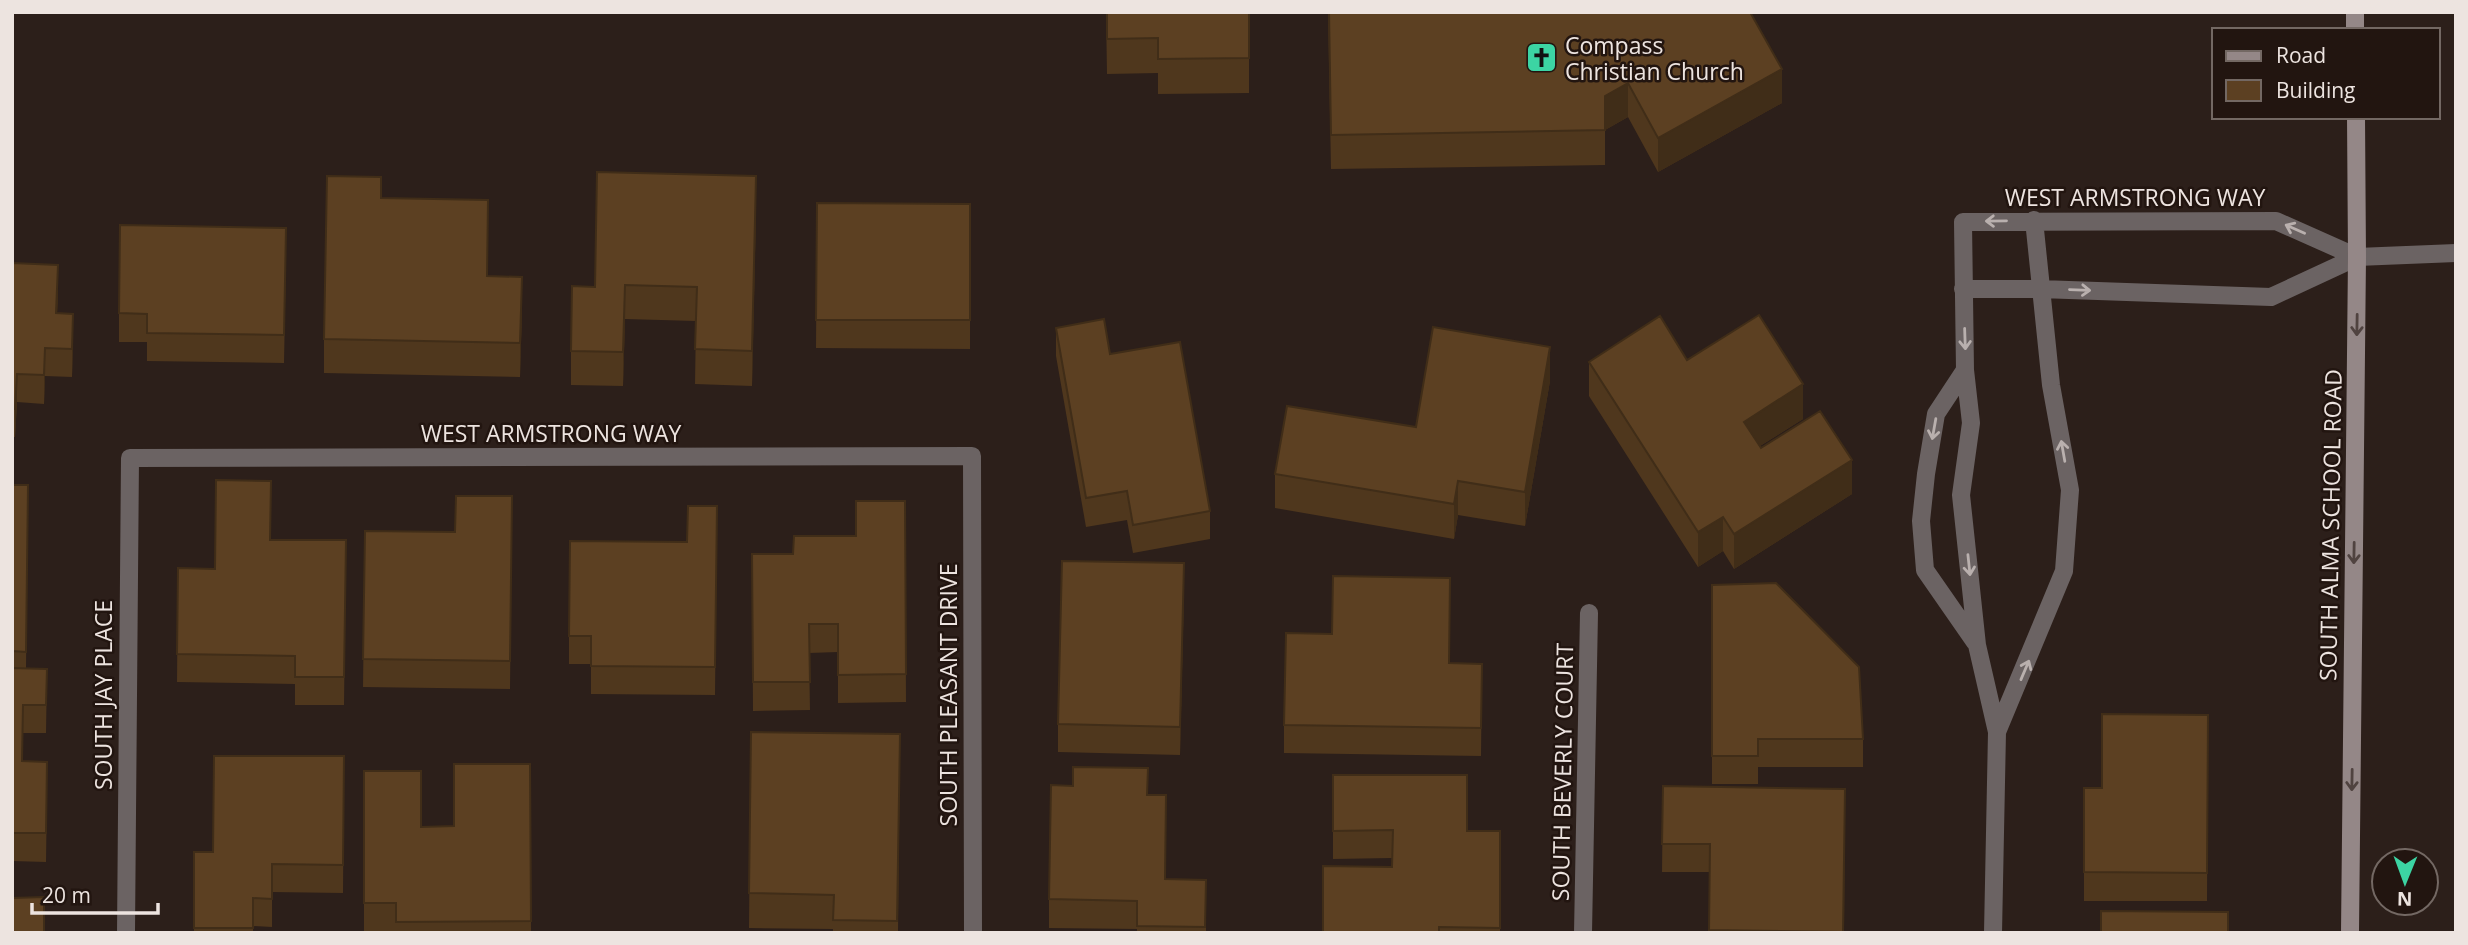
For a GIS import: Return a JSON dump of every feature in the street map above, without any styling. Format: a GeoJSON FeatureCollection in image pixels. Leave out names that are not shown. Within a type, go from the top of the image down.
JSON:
{"type":"FeatureCollection","features":[{"type":"Feature","properties":{"kind":"main road","name":"SOUTH ALMA SCHOOL ROAD"},"geometry":{"type":"LineString","coordinates":[[2350,933],[2356,119]]}},
{"type":"Feature","properties":{"kind":"street"},"geometry":{"type":"LineString","coordinates":[[1997,732],[2064,571],[2070,490],[2051,385],[2034,220]]}},
{"type":"Feature","properties":{"kind":"street","name":"WEST ARMSTRONG WAY"},"geometry":{"type":"LineString","coordinates":[[1963,289],[1963,222],[2276,221],[2357,257]]}},
{"type":"Feature","properties":{"kind":"street"},"geometry":{"type":"LineString","coordinates":[[1993,933],[1997,732],[1977,645],[1961,495],[1971,423],[1965,370],[1963,289],[2271,297],[2357,257],[2456,253]]}},
{"type":"Feature","properties":{"kind":"street"},"geometry":{"type":"LineString","coordinates":[[1965,370],[1936,414],[1921,521],[1925,570],[1977,645]]}},
{"type":"Feature","properties":{"kind":"street","name":"WEST ARMSTRONG WAY"},"geometry":{"type":"LineString","coordinates":[[130,458],[972,456]]}},
{"type":"Feature","properties":{"kind":"street","name":"SOUTH PLEASANT DRIVE"},"geometry":{"type":"LineString","coordinates":[[972,456],[973,933]]}},
{"type":"Feature","properties":{"kind":"street","name":"SOUTH JAY PLACE"},"geometry":{"type":"LineString","coordinates":[[126,933],[130,458]]}},
{"type":"Feature","properties":{"kind":"street","name":"SOUTH BEVERLY COURT"},"geometry":{"type":"LineString","coordinates":[[1583,933],[1590,613]]}},
{"type":"Feature","properties":{"kind":"building"},"geometry":{"type":"Polygon","coordinates":[[[1107,12],[1249,12],[1249,58],[1158,59],[1158,38],[1107,39],[1107,12]]]}},
{"type":"Feature","properties":{"kind":"building","name":"Compass Christian Church"},"geometry":{"type":"Polygon","coordinates":[[[1329,12],[1750,12],[1782,69],[1658,138],[1628,83],[1605,96],[1605,130],[1331,135],[1329,12]]]}},
{"type":"Feature","properties":{"kind":"building"},"geometry":{"type":"Polygon","coordinates":[[[597,172],[756,176],[752,351],[695,349],[697,287],[625,285],[623,352],[571,351],[572,286],[595,287],[597,172]]]}},
{"type":"Feature","properties":{"kind":"building"},"geometry":{"type":"Polygon","coordinates":[[[327,176],[381,177],[381,198],[488,200],[487,276],[522,277],[520,343],[324,339],[327,176]]]}},
{"type":"Feature","properties":{"kind":"building"},"geometry":{"type":"Polygon","coordinates":[[[817,203],[970,204],[970,320],[816,320],[817,203]]]}},
{"type":"Feature","properties":{"kind":"building"},"geometry":{"type":"Polygon","coordinates":[[[120,225],[286,228],[284,335],[147,333],[147,314],[119,313],[120,225]]]}},
{"type":"Feature","properties":{"kind":"building"},"geometry":{"type":"Polygon","coordinates":[[[12,263],[58,265],[56,313],[73,314],[72,349],[45,348],[44,375],[17,374],[15,409],[12,409],[12,263]]]}},
{"type":"Feature","properties":{"kind":"building"},"geometry":{"type":"Polygon","coordinates":[[[1759,315],[1803,384],[1744,422],[1761,448],[1820,411],[1852,460],[1734,534],[1723,517],[1698,532],[1589,362],[1660,316],[1687,360],[1759,315]]]}},
{"type":"Feature","properties":{"kind":"building"},"geometry":{"type":"Polygon","coordinates":[[[1104,319],[1110,354],[1180,342],[1210,511],[1133,525],[1127,491],[1086,498],[1056,328],[1104,319]]]}},
{"type":"Feature","properties":{"kind":"building"},"geometry":{"type":"Polygon","coordinates":[[[1433,327],[1550,347],[1525,492],[1458,481],[1454,504],[1275,474],[1287,406],[1416,427],[1433,327]]]}},
{"type":"Feature","properties":{"kind":"building"},"geometry":{"type":"Polygon","coordinates":[[[216,480],[271,481],[270,540],[346,540],[344,677],[295,677],[295,656],[177,654],[178,568],[215,569],[216,480]]]}},
{"type":"Feature","properties":{"kind":"building"},"geometry":{"type":"Polygon","coordinates":[[[12,485],[28,485],[26,652],[12,651],[12,485]]]}},
{"type":"Feature","properties":{"kind":"building"},"geometry":{"type":"Polygon","coordinates":[[[456,496],[512,496],[510,661],[363,659],[365,531],[455,532],[456,496]]]}},
{"type":"Feature","properties":{"kind":"building"},"geometry":{"type":"Polygon","coordinates":[[[856,501],[905,501],[906,674],[838,675],[838,624],[809,624],[810,682],[753,682],[752,554],[793,554],[794,536],[856,536],[856,501]]]}},
{"type":"Feature","properties":{"kind":"building"},"geometry":{"type":"Polygon","coordinates":[[[688,506],[717,506],[715,667],[591,666],[591,636],[569,636],[570,541],[687,542],[688,506]]]}},
{"type":"Feature","properties":{"kind":"building"},"geometry":{"type":"Polygon","coordinates":[[[1062,561],[1184,563],[1180,727],[1058,724],[1062,561]]]}},
{"type":"Feature","properties":{"kind":"building"},"geometry":{"type":"Polygon","coordinates":[[[1333,576],[1450,578],[1449,663],[1482,664],[1481,728],[1284,725],[1286,633],[1332,634],[1333,576]]]}},
{"type":"Feature","properties":{"kind":"building"},"geometry":{"type":"Polygon","coordinates":[[[1776,583],[1859,667],[1863,739],[1758,739],[1758,756],[1712,756],[1712,585],[1776,583]]]}},
{"type":"Feature","properties":{"kind":"building"},"geometry":{"type":"Polygon","coordinates":[[[12,668],[47,669],[46,705],[23,705],[22,761],[47,762],[46,833],[12,833],[12,668]]]}},
{"type":"Feature","properties":{"kind":"building"},"geometry":{"type":"Polygon","coordinates":[[[2102,714],[2208,715],[2207,873],[2084,872],[2084,788],[2102,788],[2102,714]]]}},
{"type":"Feature","properties":{"kind":"building"},"geometry":{"type":"Polygon","coordinates":[[[751,732],[900,734],[897,921],[833,920],[834,895],[749,893],[751,732]]]}},
{"type":"Feature","properties":{"kind":"building"},"geometry":{"type":"Polygon","coordinates":[[[214,756],[344,756],[343,865],[272,864],[272,899],[253,898],[253,928],[194,928],[194,852],[213,852],[214,756]]]}},
{"type":"Feature","properties":{"kind":"building"},"geometry":{"type":"Polygon","coordinates":[[[454,764],[530,764],[531,921],[396,922],[396,903],[364,903],[364,771],[421,771],[421,827],[454,826],[454,764]]]}},
{"type":"Feature","properties":{"kind":"building"},"geometry":{"type":"Polygon","coordinates":[[[1073,767],[1148,768],[1147,795],[1166,795],[1165,879],[1206,880],[1205,927],[1137,926],[1137,901],[1049,899],[1051,785],[1073,786],[1073,767]]]}},
{"type":"Feature","properties":{"kind":"building"},"geometry":{"type":"Polygon","coordinates":[[[1333,775],[1467,775],[1467,831],[1500,831],[1500,928],[1439,927],[1439,933],[1323,933],[1323,866],[1392,867],[1393,830],[1333,831],[1333,775]]]}},
{"type":"Feature","properties":{"kind":"building"},"geometry":{"type":"Polygon","coordinates":[[[1663,786],[1845,789],[1843,932],[1709,930],[1710,844],[1662,844],[1663,786]]]}},
{"type":"Feature","properties":{"kind":"building"},"geometry":{"type":"Polygon","coordinates":[[[44,897],[44,933],[12,933],[12,898],[44,897]]]}},
{"type":"Feature","properties":{"kind":"building"},"geometry":{"type":"Polygon","coordinates":[[[2101,911],[2228,912],[2228,933],[2101,933],[2101,911]]]}},
{"type":"Feature","properties":{"kind":"place","name":"Compass Christian Church"},"geometry":{"type":"Point","coordinates":[1542,58]}}]}
